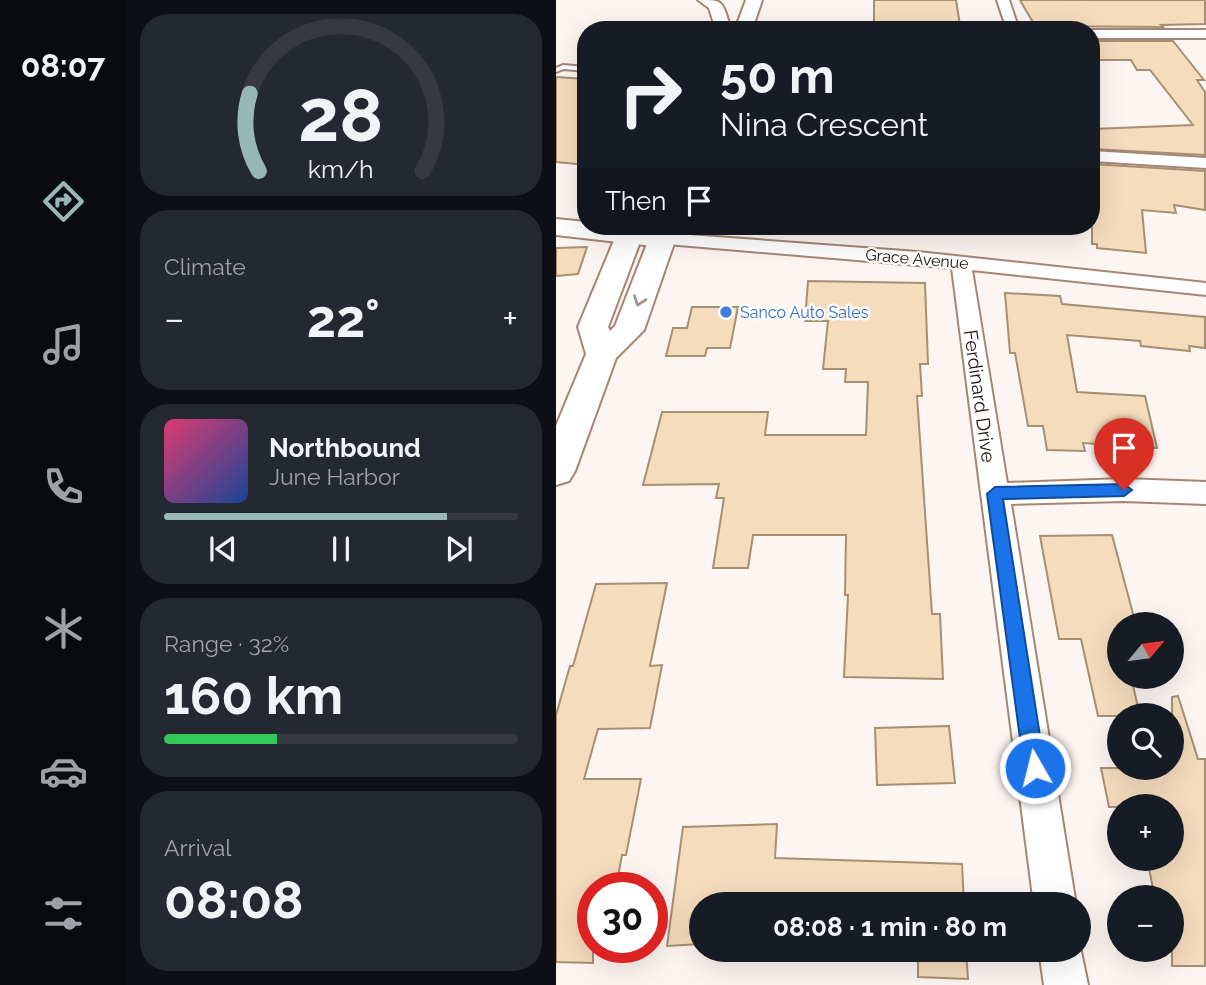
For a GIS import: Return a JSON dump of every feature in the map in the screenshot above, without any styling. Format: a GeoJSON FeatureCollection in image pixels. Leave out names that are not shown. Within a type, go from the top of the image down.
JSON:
{"type":"FeatureCollection","features":[{"type":"Feature","properties":{"kind":"main road"},"geometry":{"type":"LineString","coordinates":[[706,0],[716,6],[718,21]]}},
{"type":"Feature","properties":{"kind":"main road"},"geometry":{"type":"LineString","coordinates":[[721,21],[729,0]]}},
{"type":"Feature","properties":{"kind":"main road"},"geometry":{"type":"LineString","coordinates":[[746,21],[754,0]]}},
{"type":"Feature","properties":{"kind":"main road","name":"Grace Avenue"},"geometry":{"type":"LineString","coordinates":[[556,228],[577,229]]}},
{"type":"Feature","properties":{"kind":"main road"},"geometry":{"type":"LineString","coordinates":[[602,354],[593,327],[628,235]]}},
{"type":"Feature","properties":{"kind":"main road"},"geometry":{"type":"LineString","coordinates":[[556,471],[602,354],[629,330],[663,235]]}},
{"type":"Feature","properties":{"kind":"street"},"geometry":{"type":"LineString","coordinates":[[1003,0],[1010,21]]}},
{"type":"Feature","properties":{"kind":"street"},"geometry":{"type":"LineString","coordinates":[[1100,34],[1202,38]]}},
{"type":"Feature","properties":{"kind":"street"},"geometry":{"type":"LineString","coordinates":[[1100,156],[1205,163]]}},
{"type":"Feature","properties":{"kind":"street","name":"Grace Avenue"},"geometry":{"type":"LineString","coordinates":[[694,235],[1205,289]]}},
{"type":"Feature","properties":{"kind":"street","name":"Ferdinard Drive"},"geometry":{"type":"LineString","coordinates":[[961,262],[1053,892]]}},
{"type":"Feature","properties":{"kind":"street"},"geometry":{"type":"LineString","coordinates":[[995,494],[1124,490],[1205,493]]}},
{"type":"Feature","properties":{"kind":"street"},"geometry":{"type":"LineString","coordinates":[[1063,962],[1066,985]]}},
{"type":"Feature","properties":{"kind":"lane"},"geometry":{"type":"LineString","coordinates":[[556,70],[563,67],[577,68]]}},
{"type":"Feature","properties":{"kind":"building"},"geometry":{"type":"Polygon","coordinates":[[[874,0],[956,0],[959,21],[874,21],[874,0]]]}},
{"type":"Feature","properties":{"kind":"building"},"geometry":{"type":"Polygon","coordinates":[[[1020,0],[1205,0],[1205,24],[1100,27],[1100,21],[1032,21],[1020,0]]]}},
{"type":"Feature","properties":{"kind":"building"},"geometry":{"type":"Polygon","coordinates":[[[1100,41],[1173,41],[1204,80],[1197,80],[1205,92],[1205,155],[1100,149],[1100,129],[1193,125],[1150,70],[1137,70],[1131,60],[1100,60],[1100,41]]]}},
{"type":"Feature","properties":{"kind":"building"},"geometry":{"type":"Polygon","coordinates":[[[556,77],[577,78],[577,164],[556,162],[556,77]]]}},
{"type":"Feature","properties":{"kind":"building"},"geometry":{"type":"Polygon","coordinates":[[[1100,164],[1205,171],[1205,210],[1174,205],[1176,213],[1142,210],[1146,253],[1097,248],[1097,244],[1092,244],[1092,235],[1100,235],[1100,164]]]}},
{"type":"Feature","properties":{"kind":"building"},"geometry":{"type":"Polygon","coordinates":[[[587,247],[578,274],[556,276],[556,248],[587,247]]]}},
{"type":"Feature","properties":{"kind":"building"},"geometry":{"type":"Polygon","coordinates":[[[808,281],[925,283],[928,364],[920,364],[922,396],[917,396],[932,614],[940,614],[943,679],[844,677],[848,595],[845,595],[846,535],[753,535],[748,568],[713,568],[724,498],[716,498],[719,484],[643,485],[662,412],[768,412],[765,435],[866,435],[868,382],[845,382],[846,369],[823,369],[828,321],[805,321],[808,281]]]}},
{"type":"Feature","properties":{"kind":"building"},"geometry":{"type":"Polygon","coordinates":[[[1005,293],[1060,296],[1062,304],[1205,317],[1205,348],[1189,346],[1190,351],[1141,346],[1140,341],[1067,335],[1077,392],[1145,396],[1157,448],[1083,443],[1085,451],[1047,450],[1043,426],[1028,426],[1015,353],[1010,353],[1005,293]]]}},
{"type":"Feature","properties":{"kind":"building"},"geometry":{"type":"Polygon","coordinates":[[[692,307],[738,307],[730,348],[707,348],[705,356],[666,356],[673,328],[687,328],[692,307]]]}},
{"type":"Feature","properties":{"kind":"building"},"geometry":{"type":"Polygon","coordinates":[[[1112,535],[1133,612],[1107,612],[1107,690],[1134,690],[1137,703],[1107,703],[1107,716],[1098,716],[1081,639],[1059,639],[1040,536],[1112,535]]]}},
{"type":"Feature","properties":{"kind":"building"},"geometry":{"type":"Polygon","coordinates":[[[667,583],[650,666],[662,665],[650,728],[598,729],[584,779],[641,779],[626,855],[622,855],[619,872],[577,872],[577,963],[556,962],[556,715],[596,584],[667,583]]]}},
{"type":"Feature","properties":{"kind":"building"},"geometry":{"type":"Polygon","coordinates":[[[1178,696],[1180,703],[1172,703],[1172,697],[1178,696]]]}},
{"type":"Feature","properties":{"kind":"building"},"geometry":{"type":"Polygon","coordinates":[[[1184,715],[1198,759],[1205,759],[1205,966],[1172,966],[1172,962],[1184,962],[1184,885],[1152,885],[1149,871],[1184,871],[1184,794],[1107,794],[1107,797],[1101,768],[1107,768],[1107,780],[1184,780],[1184,715]]]}},
{"type":"Feature","properties":{"kind":"building"},"geometry":{"type":"Polygon","coordinates":[[[949,726],[955,783],[877,785],[875,728],[949,726]]]}},
{"type":"Feature","properties":{"kind":"building"},"geometry":{"type":"Polygon","coordinates":[[[777,824],[775,858],[962,864],[963,892],[689,892],[689,945],[668,946],[683,827],[777,824]]]}},
{"type":"Feature","properties":{"kind":"building"},"geometry":{"type":"Polygon","coordinates":[[[918,962],[967,962],[968,979],[918,977],[918,962]]]}},
{"type":"Feature","properties":{"kind":"place","name":"Sanco Auto Sales"},"geometry":{"type":"Point","coordinates":[726,312]}},
{"type":"Feature","properties":{"kind":"route"},"geometry":{"type":"LineString","coordinates":[[1035,768],[995,494],[1124,490]]}}]}
